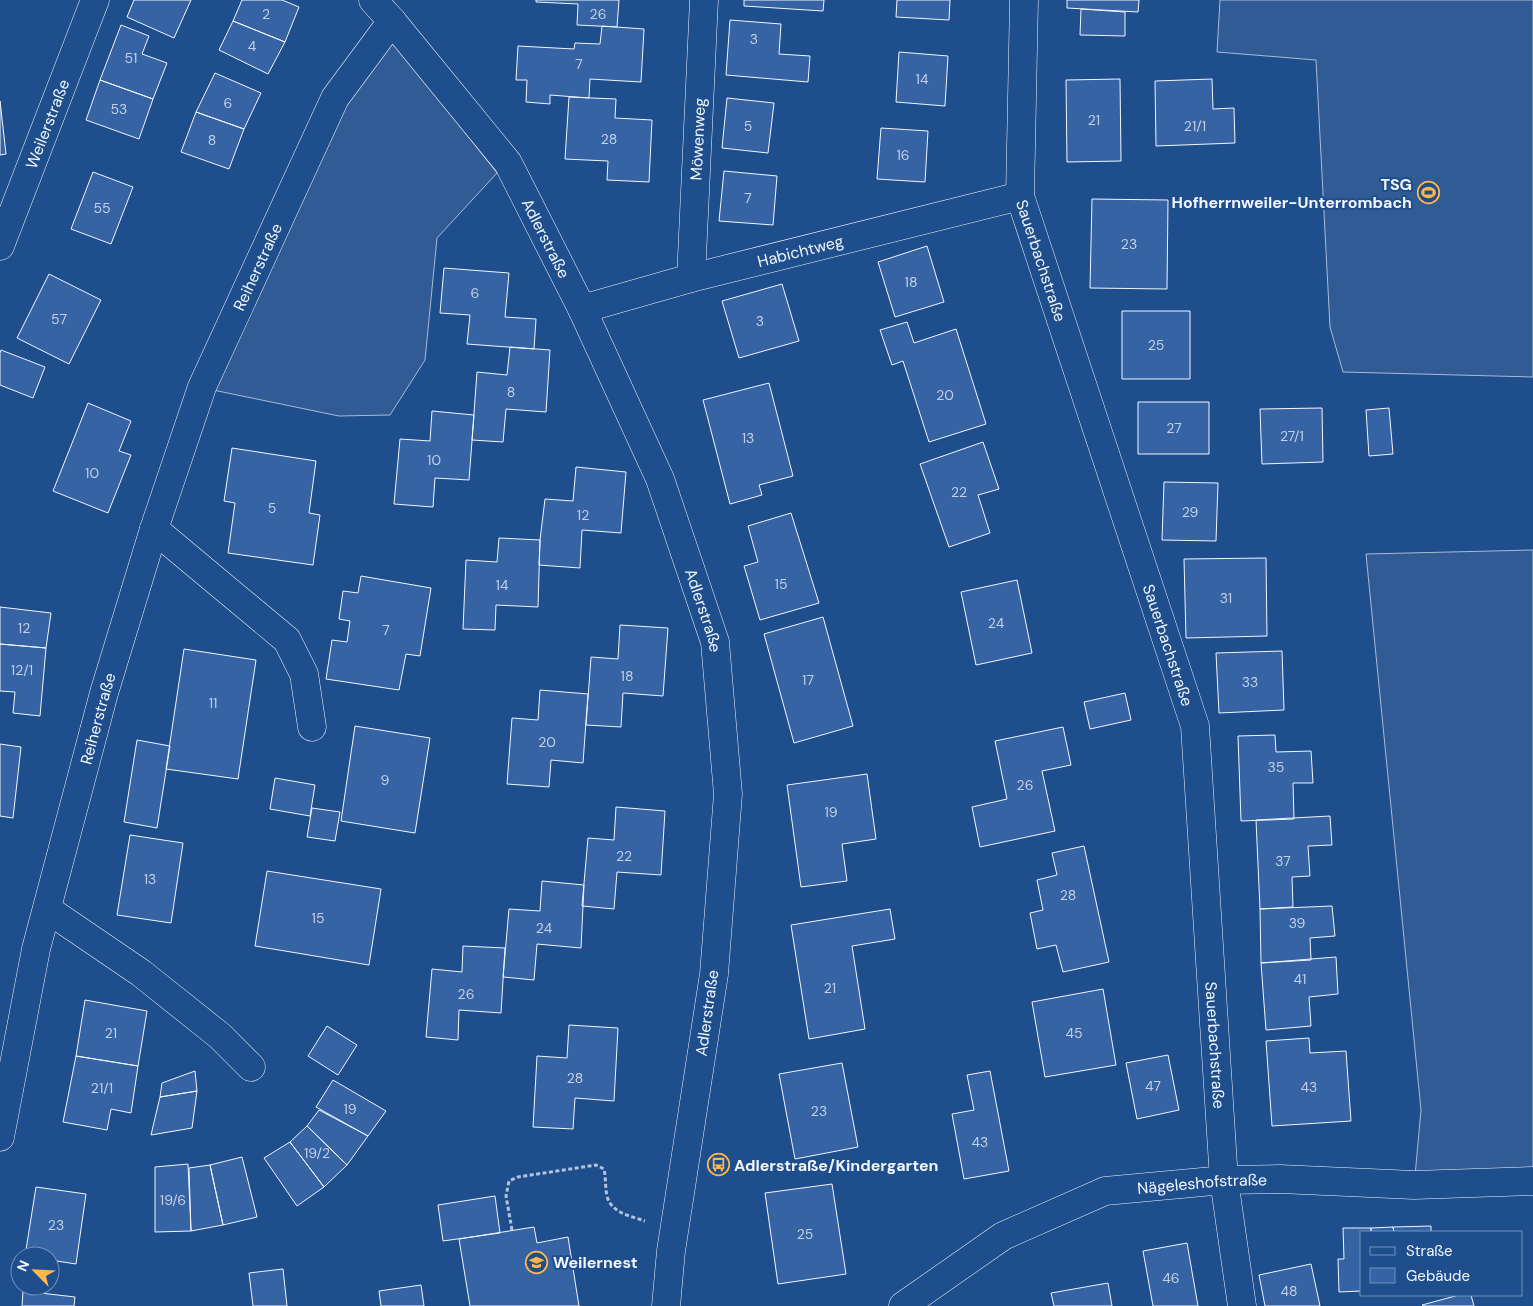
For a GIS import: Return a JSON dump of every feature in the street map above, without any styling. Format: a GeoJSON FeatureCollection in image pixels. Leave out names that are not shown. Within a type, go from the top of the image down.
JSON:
{"type":"FeatureCollection","features":[{"type":"Feature","properties":{"kind":"street","name":"Adlerstraße"},"geometry":{"type":"LineString","coordinates":[[374,0],[508,163],[582,309],[660,479],[715,642],[728,794],[714,974],[675,1221],[666,1306]]}},
{"type":"Feature","properties":{"kind":"street","name":"Möwenweg"},"geometry":{"type":"LineString","coordinates":[[691,278],[704,0]]}},
{"type":"Feature","properties":{"kind":"street","name":"Sauerbachstraße"},"geometry":{"type":"LineString","coordinates":[[1024,0],[1020,196],[1194,726],[1224,1180],[1242,1306]]}},
{"type":"Feature","properties":{"kind":"street","name":"Weilerstraße"},"geometry":{"type":"LineString","coordinates":[[0,246],[86,1]]}},
{"type":"Feature","properties":{"kind":"street","name":"Reiherstraße"},"geometry":{"type":"LineString","coordinates":[[0,1137],[36,948],[104,692],[154,529],[202,387],[335,98],[392,21]]}},
{"type":"Feature","properties":{"kind":"street","name":"Habichtweg"},"geometry":{"type":"LineString","coordinates":[[582,309],[691,278],[1020,196]]}},
{"type":"Feature","properties":{"kind":"street"},"geometry":{"type":"LineString","coordinates":[[154,529],[287,640],[304,674],[312,727]]}},
{"type":"Feature","properties":{"kind":"street"},"geometry":{"type":"LineString","coordinates":[[47,909],[141,973],[220,1036],[251,1067]]}},
{"type":"Feature","properties":{"kind":"street","name":"Nägeleshofstraße"},"geometry":{"type":"LineString","coordinates":[[903,1306],[1003,1236],[1105,1191],[1224,1180],[1280,1179],[1414,1185],[1533,1181]]}},
{"type":"Feature","properties":{"kind":"path"},"geometry":{"type":"LineString","coordinates":[[512,1230],[506,1196],[509,1181],[518,1177],[596,1166],[604,1169],[607,1198],[614,1209],[645,1221],[675,1221]]}},
{"type":"Feature","properties":{"kind":"shaded area","name":"TSG Hofherrnweiler-Unterrombach"},"geometry":{"type":"Polygon","coordinates":[[[1220,0],[1533,0],[1533,377],[1343,372],[1330,327],[1316,60],[1217,52],[1220,0]]]}},
{"type":"Feature","properties":{"kind":"shaded area"},"geometry":{"type":"Polygon","coordinates":[[[392,40],[497,173],[437,238],[425,360],[390,415],[339,416],[213,390],[345,100],[392,40]]]}},
{"type":"Feature","properties":{"kind":"shaded area"},"geometry":{"type":"Polygon","coordinates":[[[1533,550],[1533,1172],[1415,1176],[1421,1110],[1366,554],[1533,550]]]}},
{"type":"Feature","properties":{"kind":"building"},"geometry":{"type":"Polygon","coordinates":[[[134,0],[191,0],[174,38],[127,17],[134,0]]]}},
{"type":"Feature","properties":{"kind":"building"},"geometry":{"type":"Polygon","coordinates":[[[242,0],[282,0],[299,7],[285,42],[233,21],[242,0]]]}},
{"type":"Feature","properties":{"kind":"building"},"geometry":{"type":"Polygon","coordinates":[[[536,0],[619,0],[617,27],[577,25],[578,4],[536,2],[536,0]]]}},
{"type":"Feature","properties":{"kind":"building"},"geometry":{"type":"Polygon","coordinates":[[[744,0],[824,0],[823,11],[744,6],[744,0]]]}},
{"type":"Feature","properties":{"kind":"building"},"geometry":{"type":"Polygon","coordinates":[[[897,0],[950,0],[949,20],[896,17],[897,0]]]}},
{"type":"Feature","properties":{"kind":"building"},"geometry":{"type":"Polygon","coordinates":[[[1067,0],[1139,0],[1138,12],[1067,8],[1067,0]]]}},
{"type":"Feature","properties":{"kind":"building"},"geometry":{"type":"Polygon","coordinates":[[[1081,9],[1125,12],[1125,36],[1080,35],[1081,9]]]}},
{"type":"Feature","properties":{"kind":"building"},"geometry":{"type":"Polygon","coordinates":[[[730,20],[781,24],[779,54],[810,56],[808,82],[726,75],[730,20]]]}},
{"type":"Feature","properties":{"kind":"building"},"geometry":{"type":"Polygon","coordinates":[[[233,21],[285,42],[268,74],[219,50],[233,21]]]}},
{"type":"Feature","properties":{"kind":"building"},"geometry":{"type":"Polygon","coordinates":[[[121,25],[149,36],[142,54],[167,63],[153,99],[100,80],[121,25]]]}},
{"type":"Feature","properties":{"kind":"building"},"geometry":{"type":"Polygon","coordinates":[[[602,26],[644,29],[641,82],[590,79],[589,98],[550,95],[550,104],[526,102],[527,80],[516,80],[518,46],[574,49],[575,43],[600,44],[602,26]]]}},
{"type":"Feature","properties":{"kind":"building"},"geometry":{"type":"Polygon","coordinates":[[[899,52],[948,56],[945,106],[896,102],[899,52]]]}},
{"type":"Feature","properties":{"kind":"building"},"geometry":{"type":"Polygon","coordinates":[[[215,73],[261,93],[244,129],[196,112],[215,73]]]}},
{"type":"Feature","properties":{"kind":"building"},"geometry":{"type":"Polygon","coordinates":[[[1120,79],[1121,161],[1067,162],[1066,80],[1120,79]]]}},
{"type":"Feature","properties":{"kind":"building"},"geometry":{"type":"Polygon","coordinates":[[[1212,79],[1213,109],[1234,108],[1235,143],[1156,146],[1155,81],[1212,79]]]}},
{"type":"Feature","properties":{"kind":"building"},"geometry":{"type":"Polygon","coordinates":[[[100,80],[153,99],[139,139],[86,120],[100,80]]]}},
{"type":"Feature","properties":{"kind":"building"},"geometry":{"type":"Polygon","coordinates":[[[569,97],[616,99],[615,118],[652,120],[649,182],[607,180],[608,161],[565,159],[569,97]]]}},
{"type":"Feature","properties":{"kind":"building"},"geometry":{"type":"Polygon","coordinates":[[[727,98],[774,103],[768,153],[722,148],[727,98]]]}},
{"type":"Feature","properties":{"kind":"building"},"geometry":{"type":"Polygon","coordinates":[[[0,101],[6,154],[0,155],[0,101]]]}},
{"type":"Feature","properties":{"kind":"building"},"geometry":{"type":"Polygon","coordinates":[[[196,112],[244,129],[229,169],[181,152],[196,112]]]}},
{"type":"Feature","properties":{"kind":"building"},"geometry":{"type":"Polygon","coordinates":[[[881,128],[928,131],[925,182],[877,179],[881,128]]]}},
{"type":"Feature","properties":{"kind":"building"},"geometry":{"type":"Polygon","coordinates":[[[724,171],[777,176],[773,225],[719,221],[724,171]]]}},
{"type":"Feature","properties":{"kind":"building"},"geometry":{"type":"Polygon","coordinates":[[[93,172],[133,187],[111,244],[71,229],[93,172]]]}},
{"type":"Feature","properties":{"kind":"building"},"geometry":{"type":"Polygon","coordinates":[[[1092,199],[1168,200],[1167,289],[1090,288],[1092,199]]]}},
{"type":"Feature","properties":{"kind":"building"},"geometry":{"type":"Polygon","coordinates":[[[927,246],[944,302],[895,317],[878,262],[927,246]]]}},
{"type":"Feature","properties":{"kind":"building"},"geometry":{"type":"Polygon","coordinates":[[[444,268],[509,273],[505,317],[536,319],[534,349],[467,344],[470,315],[440,313],[444,268]]]}},
{"type":"Feature","properties":{"kind":"building"},"geometry":{"type":"Polygon","coordinates":[[[49,274],[101,300],[69,364],[17,338],[49,274]]]}},
{"type":"Feature","properties":{"kind":"building"},"geometry":{"type":"Polygon","coordinates":[[[782,284],[799,341],[739,358],[722,301],[782,284]]]}},
{"type":"Feature","properties":{"kind":"building"},"geometry":{"type":"Polygon","coordinates":[[[1122,311],[1190,311],[1190,379],[1122,379],[1122,311]]]}},
{"type":"Feature","properties":{"kind":"building"},"geometry":{"type":"Polygon","coordinates":[[[907,322],[914,343],[956,329],[986,424],[929,442],[903,361],[892,365],[880,330],[907,322]]]}},
{"type":"Feature","properties":{"kind":"building"},"geometry":{"type":"Polygon","coordinates":[[[510,347],[550,350],[546,412],[506,409],[503,442],[472,440],[477,372],[507,375],[510,347]]]}},
{"type":"Feature","properties":{"kind":"building"},"geometry":{"type":"Polygon","coordinates":[[[1,350],[45,367],[33,398],[0,385],[1,350]]]}},
{"type":"Feature","properties":{"kind":"building"},"geometry":{"type":"Polygon","coordinates":[[[769,383],[793,476],[759,485],[762,495],[730,504],[703,400],[769,383]]]}},
{"type":"Feature","properties":{"kind":"building"},"geometry":{"type":"Polygon","coordinates":[[[1138,402],[1209,402],[1209,454],[1138,454],[1138,402]]]}},
{"type":"Feature","properties":{"kind":"building"},"geometry":{"type":"Polygon","coordinates":[[[88,403],[131,421],[119,451],[131,455],[108,513],[53,491],[88,403]]]}},
{"type":"Feature","properties":{"kind":"building"},"geometry":{"type":"Polygon","coordinates":[[[1322,408],[1323,462],[1262,464],[1260,409],[1322,408]]]}},
{"type":"Feature","properties":{"kind":"building"},"geometry":{"type":"Polygon","coordinates":[[[1389,408],[1393,454],[1369,456],[1366,410],[1389,408]]]}},
{"type":"Feature","properties":{"kind":"building"},"geometry":{"type":"Polygon","coordinates":[[[432,411],[474,415],[469,480],[435,478],[433,507],[394,504],[400,439],[430,441],[432,411]]]}},
{"type":"Feature","properties":{"kind":"building"},"geometry":{"type":"Polygon","coordinates":[[[983,442],[999,489],[978,495],[990,533],[949,547],[920,464],[983,442]]]}},
{"type":"Feature","properties":{"kind":"building"},"geometry":{"type":"Polygon","coordinates":[[[232,448],[316,461],[309,513],[320,515],[313,565],[228,553],[235,503],[224,501],[232,448]]]}},
{"type":"Feature","properties":{"kind":"building"},"geometry":{"type":"Polygon","coordinates":[[[576,467],[626,472],[621,533],[582,530],[580,568],[539,565],[545,499],[573,501],[576,467]]]}},
{"type":"Feature","properties":{"kind":"building"},"geometry":{"type":"Polygon","coordinates":[[[1164,482],[1218,483],[1216,541],[1162,540],[1164,482]]]}},
{"type":"Feature","properties":{"kind":"building"},"geometry":{"type":"Polygon","coordinates":[[[791,513],[819,603],[760,620],[744,566],[758,562],[748,526],[791,513]]]}},
{"type":"Feature","properties":{"kind":"building"},"geometry":{"type":"Polygon","coordinates":[[[499,538],[540,540],[538,607],[496,605],[495,630],[463,629],[466,560],[497,562],[499,538]]]}},
{"type":"Feature","properties":{"kind":"building"},"geometry":{"type":"Polygon","coordinates":[[[1266,558],[1267,636],[1186,638],[1184,559],[1266,558]]]}},
{"type":"Feature","properties":{"kind":"building"},"geometry":{"type":"Polygon","coordinates":[[[361,576],[431,588],[420,656],[406,654],[399,690],[326,679],[332,640],[347,642],[350,621],[339,619],[343,591],[358,593],[361,576]]]}},
{"type":"Feature","properties":{"kind":"building"},"geometry":{"type":"Polygon","coordinates":[[[1017,580],[1032,653],[976,665],[961,592],[1017,580]]]}},
{"type":"Feature","properties":{"kind":"building"},"geometry":{"type":"Polygon","coordinates":[[[0,607],[51,613],[46,648],[0,644],[0,607]]]}},
{"type":"Feature","properties":{"kind":"building"},"geometry":{"type":"Polygon","coordinates":[[[823,617],[853,726],[794,743],[764,634],[823,617]]]}},
{"type":"Feature","properties":{"kind":"building"},"geometry":{"type":"Polygon","coordinates":[[[620,625],[668,628],[663,696],[623,693],[621,727],[586,725],[591,657],[618,659],[620,625]]]}},
{"type":"Feature","properties":{"kind":"building"},"geometry":{"type":"Polygon","coordinates":[[[0,644],[46,648],[40,716],[13,713],[15,692],[0,691],[0,644]]]}},
{"type":"Feature","properties":{"kind":"building"},"geometry":{"type":"Polygon","coordinates":[[[184,649],[256,660],[238,779],[166,769],[184,649]]]}},
{"type":"Feature","properties":{"kind":"building"},"geometry":{"type":"Polygon","coordinates":[[[1282,651],[1284,710],[1219,713],[1216,653],[1282,651]]]}},
{"type":"Feature","properties":{"kind":"building"},"geometry":{"type":"Polygon","coordinates":[[[540,690],[588,694],[583,763],[551,760],[549,787],[507,784],[512,718],[538,720],[540,690]]]}},
{"type":"Feature","properties":{"kind":"building"},"geometry":{"type":"Polygon","coordinates":[[[1125,693],[1131,720],[1090,729],[1084,702],[1125,693]]]}},
{"type":"Feature","properties":{"kind":"building"},"geometry":{"type":"Polygon","coordinates":[[[355,726],[430,738],[415,833],[341,821],[355,726]]]}},
{"type":"Feature","properties":{"kind":"building"},"geometry":{"type":"Polygon","coordinates":[[[1063,727],[1071,765],[1042,771],[1055,831],[980,847],[972,807],[1007,799],[995,741],[1063,727]]]}},
{"type":"Feature","properties":{"kind":"building"},"geometry":{"type":"Polygon","coordinates":[[[1275,735],[1276,752],[1311,751],[1313,783],[1293,783],[1294,819],[1241,821],[1238,736],[1275,735]]]}},
{"type":"Feature","properties":{"kind":"building"},"geometry":{"type":"Polygon","coordinates":[[[137,740],[170,746],[157,828],[124,822],[137,740]]]}},
{"type":"Feature","properties":{"kind":"building"},"geometry":{"type":"Polygon","coordinates":[[[0,744],[21,747],[13,818],[0,816],[0,744]]]}},
{"type":"Feature","properties":{"kind":"building"},"geometry":{"type":"Polygon","coordinates":[[[867,774],[876,839],[842,844],[847,881],[801,887],[787,785],[867,774]]]}},
{"type":"Feature","properties":{"kind":"building"},"geometry":{"type":"Polygon","coordinates":[[[275,778],[315,785],[310,816],[270,809],[275,778]]]}},
{"type":"Feature","properties":{"kind":"building"},"geometry":{"type":"Polygon","coordinates":[[[616,807],[665,811],[661,875],[617,872],[614,909],[582,906],[588,838],[614,840],[616,807]]]}},
{"type":"Feature","properties":{"kind":"building"},"geometry":{"type":"Polygon","coordinates":[[[312,808],[340,812],[335,841],[307,837],[312,808]]]}},
{"type":"Feature","properties":{"kind":"building"},"geometry":{"type":"Polygon","coordinates":[[[1330,816],[1332,845],[1308,846],[1310,876],[1292,877],[1293,907],[1260,909],[1256,820],[1330,816]]]}},
{"type":"Feature","properties":{"kind":"building"},"geometry":{"type":"Polygon","coordinates":[[[130,835],[183,843],[171,923],[117,915],[130,835]]]}},
{"type":"Feature","properties":{"kind":"building"},"geometry":{"type":"Polygon","coordinates":[[[1084,846],[1109,962],[1063,972],[1056,945],[1037,949],[1030,913],[1043,910],[1037,880],[1057,875],[1052,853],[1084,846]]]}},
{"type":"Feature","properties":{"kind":"building"},"geometry":{"type":"Polygon","coordinates":[[[267,871],[381,889],[369,965],[255,946],[267,871]]]}},
{"type":"Feature","properties":{"kind":"building"},"geometry":{"type":"Polygon","coordinates":[[[542,881],[584,885],[581,948],[537,944],[534,980],[503,977],[509,909],[540,911],[542,881]]]}},
{"type":"Feature","properties":{"kind":"building"},"geometry":{"type":"Polygon","coordinates":[[[1332,906],[1335,936],[1310,938],[1311,960],[1261,963],[1260,909],[1332,906]]]}},
{"type":"Feature","properties":{"kind":"building"},"geometry":{"type":"Polygon","coordinates":[[[890,909],[895,939],[852,946],[865,1029],[809,1039],[791,925],[890,909]]]}},
{"type":"Feature","properties":{"kind":"building"},"geometry":{"type":"Polygon","coordinates":[[[463,946],[505,948],[501,1013],[459,1010],[458,1040],[426,1037],[432,969],[462,972],[463,946]]]}},
{"type":"Feature","properties":{"kind":"building"},"geometry":{"type":"Polygon","coordinates":[[[1336,957],[1338,994],[1309,997],[1311,1026],[1266,1030],[1261,963],[1336,957]]]}},
{"type":"Feature","properties":{"kind":"building"},"geometry":{"type":"Polygon","coordinates":[[[1103,989],[1116,1065],[1045,1077],[1032,1002],[1103,989]]]}},
{"type":"Feature","properties":{"kind":"building"},"geometry":{"type":"Polygon","coordinates":[[[85,1000],[147,1011],[138,1066],[76,1056],[85,1000]]]}},
{"type":"Feature","properties":{"kind":"building"},"geometry":{"type":"Polygon","coordinates":[[[569,1025],[618,1028],[614,1101],[575,1098],[573,1129],[533,1127],[537,1056],[567,1058],[569,1025]]]}},
{"type":"Feature","properties":{"kind":"building"},"geometry":{"type":"Polygon","coordinates":[[[327,1026],[357,1045],[338,1075],[308,1056],[327,1026]]]}},
{"type":"Feature","properties":{"kind":"building"},"geometry":{"type":"Polygon","coordinates":[[[1309,1038],[1310,1053],[1346,1051],[1351,1121],[1272,1126],[1266,1041],[1309,1038]]]}},
{"type":"Feature","properties":{"kind":"building"},"geometry":{"type":"Polygon","coordinates":[[[1168,1055],[1179,1110],[1137,1119],[1126,1063],[1168,1055]]]}},
{"type":"Feature","properties":{"kind":"building"},"geometry":{"type":"Polygon","coordinates":[[[76,1056],[138,1066],[131,1113],[111,1109],[107,1130],[63,1122],[76,1056]]]}},
{"type":"Feature","properties":{"kind":"building"},"geometry":{"type":"Polygon","coordinates":[[[842,1063],[858,1147],[795,1159],[779,1074],[842,1063]]]}},
{"type":"Feature","properties":{"kind":"building"},"geometry":{"type":"Polygon","coordinates":[[[195,1071],[197,1091],[160,1097],[162,1083],[195,1071]]]}},
{"type":"Feature","properties":{"kind":"building"},"geometry":{"type":"Polygon","coordinates":[[[990,1071],[1009,1171],[964,1179],[952,1114],[974,1110],[967,1075],[990,1071]]]}},
{"type":"Feature","properties":{"kind":"building"},"geometry":{"type":"Polygon","coordinates":[[[333,1080],[386,1111],[368,1136],[316,1107],[333,1080]]]}},
{"type":"Feature","properties":{"kind":"building"},"geometry":{"type":"Polygon","coordinates":[[[197,1091],[192,1128],[151,1135],[160,1097],[197,1091]]]}},
{"type":"Feature","properties":{"kind":"building"},"geometry":{"type":"Polygon","coordinates":[[[319,1110],[368,1136],[347,1165],[307,1126],[319,1110]]]}},
{"type":"Feature","properties":{"kind":"building"},"geometry":{"type":"Polygon","coordinates":[[[307,1126],[347,1165],[324,1187],[290,1142],[307,1126]]]}},
{"type":"Feature","properties":{"kind":"building"},"geometry":{"type":"Polygon","coordinates":[[[290,1142],[324,1187],[297,1206],[264,1158],[290,1142]]]}},
{"type":"Feature","properties":{"kind":"building"},"geometry":{"type":"Polygon","coordinates":[[[242,1157],[257,1217],[223,1225],[210,1165],[242,1157]]]}},
{"type":"Feature","properties":{"kind":"building"},"geometry":{"type":"Polygon","coordinates":[[[188,1164],[191,1231],[155,1232],[155,1167],[188,1164]]]}},
{"type":"Feature","properties":{"kind":"building"},"geometry":{"type":"Polygon","coordinates":[[[210,1165],[223,1225],[191,1231],[189,1168],[210,1165]]]}},
{"type":"Feature","properties":{"kind":"building"},"geometry":{"type":"Polygon","coordinates":[[[832,1184],[846,1274],[778,1284],[765,1193],[832,1184]]]}},
{"type":"Feature","properties":{"kind":"building"},"geometry":{"type":"Polygon","coordinates":[[[36,1187],[86,1194],[76,1264],[60,1262],[60,1246],[27,1246],[36,1187]]]}},
{"type":"Feature","properties":{"kind":"building"},"geometry":{"type":"Polygon","coordinates":[[[495,1196],[500,1233],[443,1241],[438,1205],[495,1196]]]}},
{"type":"Feature","properties":{"kind":"building"},"geometry":{"type":"Polygon","coordinates":[[[1431,1226],[1431,1231],[1394,1231],[1393,1227],[1431,1226]]]}},
{"type":"Feature","properties":{"kind":"building"},"geometry":{"type":"Polygon","coordinates":[[[534,1227],[537,1243],[568,1237],[579,1306],[470,1306],[459,1239],[534,1227]]]}},
{"type":"Feature","properties":{"kind":"building"},"geometry":{"type":"Polygon","coordinates":[[[1393,1227],[1394,1231],[1371,1231],[1371,1228],[1393,1227]]]}},
{"type":"Feature","properties":{"kind":"building"},"geometry":{"type":"Polygon","coordinates":[[[1343,1228],[1371,1228],[1371,1231],[1360,1231],[1360,1291],[1339,1292],[1338,1259],[1344,1259],[1343,1228]]]}},
{"type":"Feature","properties":{"kind":"building"},"geometry":{"type":"Polygon","coordinates":[[[1187,1243],[1198,1306],[1153,1306],[1143,1251],[1187,1243]]]}},
{"type":"Feature","properties":{"kind":"building"},"geometry":{"type":"Polygon","coordinates":[[[1311,1264],[1320,1306],[1265,1306],[1259,1275],[1311,1264]]]}},
{"type":"Feature","properties":{"kind":"building"},"geometry":{"type":"Polygon","coordinates":[[[283,1269],[287,1306],[253,1306],[249,1273],[283,1269]]]}},
{"type":"Feature","properties":{"kind":"building"},"geometry":{"type":"Polygon","coordinates":[[[1108,1283],[1112,1306],[1054,1306],[1051,1293],[1108,1283]]]}},
{"type":"Feature","properties":{"kind":"building"},"geometry":{"type":"Polygon","coordinates":[[[421,1285],[424,1306],[381,1306],[379,1291],[421,1285]]]}},
{"type":"Feature","properties":{"kind":"building"},"geometry":{"type":"Polygon","coordinates":[[[23,1296],[75,1297],[74,1306],[22,1306],[23,1296]]]}},
{"type":"Feature","properties":{"kind":"building"},"geometry":{"type":"Polygon","coordinates":[[[1455,1296],[1471,1296],[1474,1306],[1423,1306],[1455,1296]]]}},
{"type":"Feature","properties":{"kind":"place","name":"TSG Hofherrnweiler-Unterrombach"},"geometry":{"type":"Point","coordinates":[1428,193]}},
{"type":"Feature","properties":{"kind":"place","name":"Adlerstraße/Kindergarten"},"geometry":{"type":"Point","coordinates":[718,1165]}},
{"type":"Feature","properties":{"kind":"place","name":"Weilernest"},"geometry":{"type":"Point","coordinates":[537,1262]}}]}
